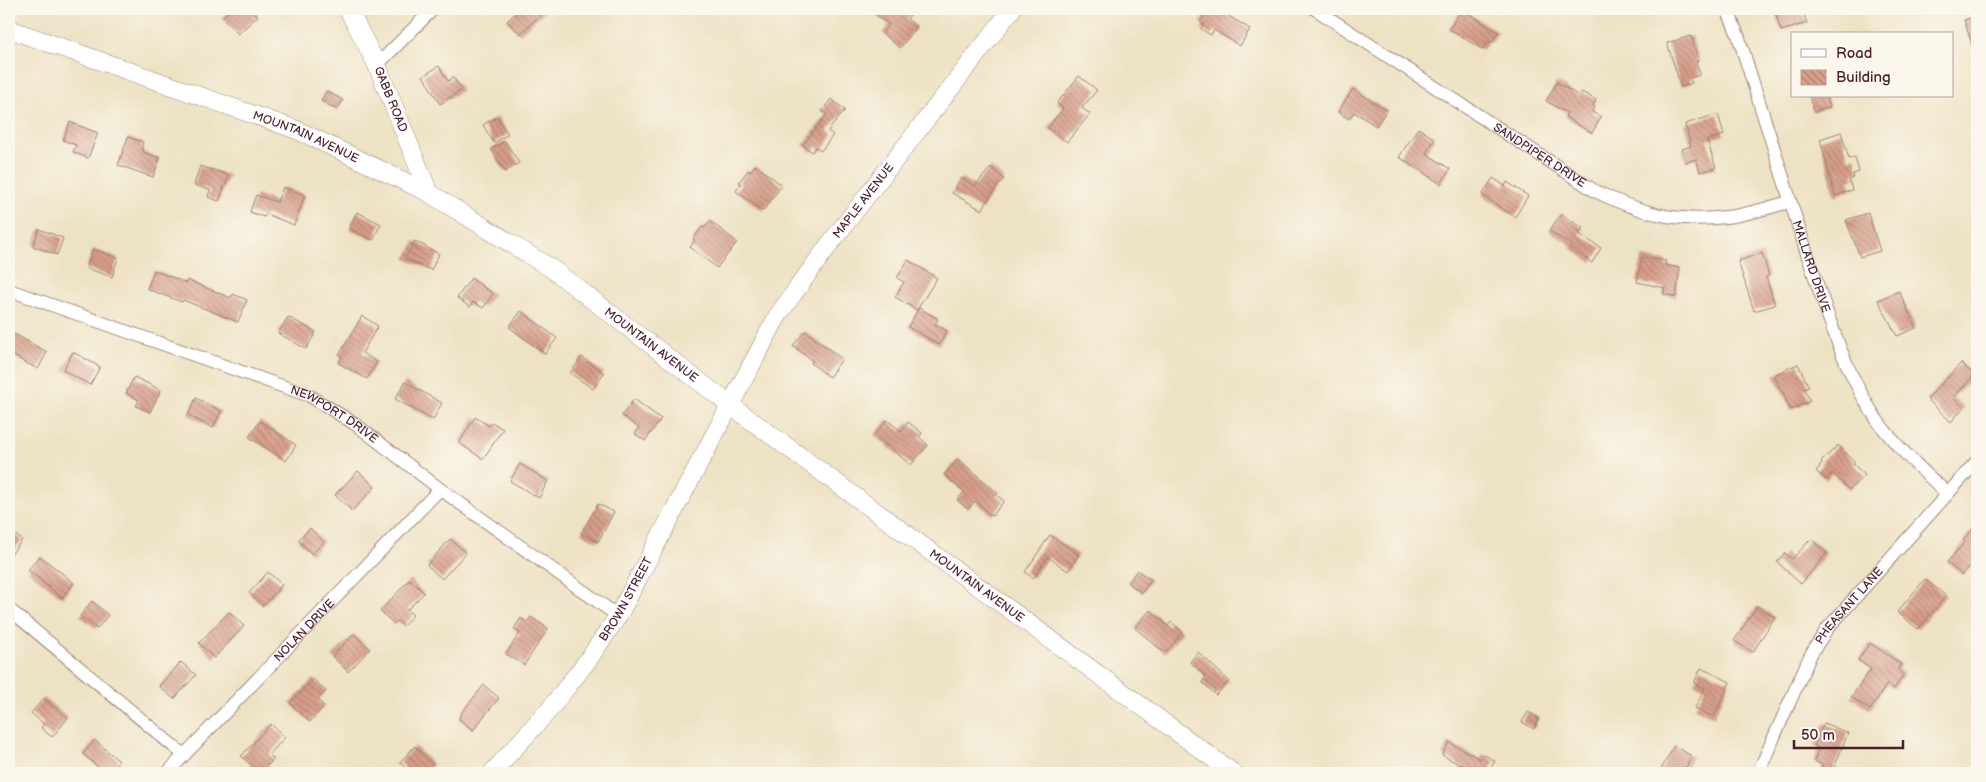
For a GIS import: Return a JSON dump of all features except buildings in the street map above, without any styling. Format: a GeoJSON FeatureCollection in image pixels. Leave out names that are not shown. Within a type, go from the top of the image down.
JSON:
{"type":"FeatureCollection","features":[{"type":"Feature","properties":{"kind":"main road","name":"GABB ROAD"},"geometry":{"type":"LineString","coordinates":[[348,9],[377,65],[429,192]]}},
{"type":"Feature","properties":{"kind":"main road","name":"MAPLE AVENUE"},"geometry":{"type":"LineString","coordinates":[[730,405],[778,315],[828,246],[1012,9]]}},
{"type":"Feature","properties":{"kind":"main road","name":"MOUNTAIN AVENUE"},"geometry":{"type":"LineString","coordinates":[[9,29],[297,130],[429,192],[552,269],[730,405],[1233,773]]}},
{"type":"Feature","properties":{"kind":"main road","name":"BROWN STREET"},"geometry":{"type":"LineString","coordinates":[[492,773],[549,710],[588,660],[618,616],[730,405]]}},
{"type":"Feature","properties":{"kind":"street"},"geometry":{"type":"LineString","coordinates":[[377,65],[433,9]]}},
{"type":"Feature","properties":{"kind":"street","name":"SANDPIPER DRIVE"},"geometry":{"type":"LineString","coordinates":[[1315,9],[1595,191],[1617,202],[1658,216],[1690,220],[1727,217],[1790,202]]}},
{"type":"Feature","properties":{"kind":"street","name":"MALLARD DRIVE"},"geometry":{"type":"LineString","coordinates":[[1727,9],[1738,35],[1790,202],[1841,356],[1878,421],[1903,451],[1948,494]]}},
{"type":"Feature","properties":{"kind":"street","name":"NEWPORT DRIVE"},"geometry":{"type":"LineString","coordinates":[[9,290],[310,396],[355,424],[440,489],[618,616]]}},
{"type":"Feature","properties":{"kind":"street","name":"PHEASANT LANE"},"geometry":{"type":"LineString","coordinates":[[1758,773],[1811,654],[1827,629],[1977,462]]}},
{"type":"Feature","properties":{"kind":"street","name":"NOLAN DRIVE"},"geometry":{"type":"LineString","coordinates":[[167,773],[440,489]]}},
{"type":"Feature","properties":{"kind":"street"},"geometry":{"type":"LineString","coordinates":[[9,608],[184,755]]}}]}
